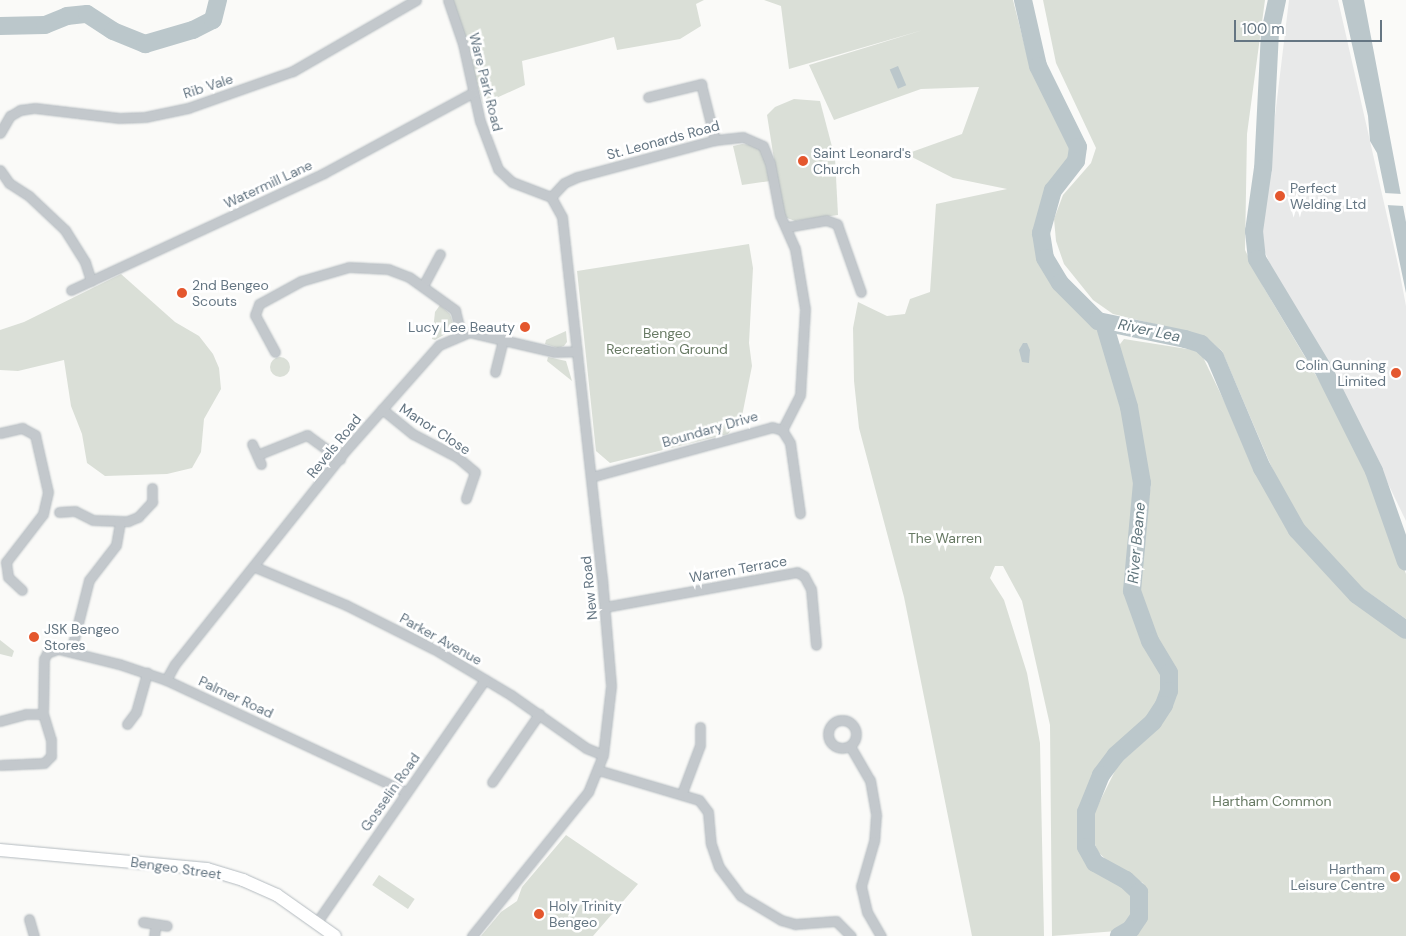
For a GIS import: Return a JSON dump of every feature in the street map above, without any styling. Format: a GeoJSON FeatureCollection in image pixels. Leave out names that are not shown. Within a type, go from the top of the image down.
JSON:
{"type":"FeatureCollection","features":[{"type":"Feature","properties":{"kind":"main road","name":"Bengeo Street"},"geometry":{"type":"LineString","coordinates":[[0,850],[207,870],[258,886],[335,936]]}},
{"type":"Feature","properties":{"kind":"street","name":"Rib Vale"},"geometry":{"type":"LineString","coordinates":[[0,133],[10,116],[20,110],[35,108],[119,118],[145,117],[197,105],[293,71],[416,0]]}},
{"type":"Feature","properties":{"kind":"street","name":"Ware Park Road"},"geometry":{"type":"LineString","coordinates":[[448,0],[463,44],[472,93],[489,150],[502,174],[512,182],[551,197]]}},
{"type":"Feature","properties":{"kind":"street"},"geometry":{"type":"LineString","coordinates":[[648,97],[701,84],[715,140]]}},
{"type":"Feature","properties":{"kind":"street","name":"Watermill Lane"},"geometry":{"type":"LineString","coordinates":[[71,290],[324,173],[472,93]]}},
{"type":"Feature","properties":{"kind":"street","name":"St. Leonards Road"},"geometry":{"type":"LineString","coordinates":[[551,197],[564,183],[577,177],[715,140],[743,137],[763,146],[770,162],[780,215],[787,227],[802,284],[805,340],[800,395],[782,430]]}},
{"type":"Feature","properties":{"kind":"street"},"geometry":{"type":"LineString","coordinates":[[0,170],[10,183],[29,196],[64,230],[77,247],[91,281]]}},
{"type":"Feature","properties":{"kind":"street","name":"New Road"},"geometry":{"type":"LineString","coordinates":[[472,936],[581,802],[598,770],[603,755],[610,704],[605,607],[562,217],[551,197]]}},
{"type":"Feature","properties":{"kind":"street"},"geometry":{"type":"LineString","coordinates":[[787,227],[826,220],[837,224],[861,292]]}},
{"type":"Feature","properties":{"kind":"street"},"geometry":{"type":"LineString","coordinates":[[423,286],[440,254]]}},
{"type":"Feature","properties":{"kind":"street"},"geometry":{"type":"LineString","coordinates":[[274,352],[255,310],[263,302],[301,281],[329,272],[361,267],[388,269],[423,286],[455,310],[461,334]]}},
{"type":"Feature","properties":{"kind":"street","name":"Revels Road"},"geometry":{"type":"LineString","coordinates":[[166,680],[175,664],[256,567],[340,459],[439,345],[461,334],[477,333],[559,352],[577,351]]}},
{"type":"Feature","properties":{"kind":"street"},"geometry":{"type":"LineString","coordinates":[[495,372],[503,339]]}},
{"type":"Feature","properties":{"kind":"street","name":"Manor Close"},"geometry":{"type":"LineString","coordinates":[[382,409],[414,434],[457,457],[475,472],[466,498]]}},
{"type":"Feature","properties":{"kind":"street","name":"Boundary Drive"},"geometry":{"type":"LineString","coordinates":[[591,477],[765,427],[782,430]]}},
{"type":"Feature","properties":{"kind":"street"},"geometry":{"type":"LineString","coordinates":[[0,432],[22,428],[31,431],[37,439],[48,498],[43,514],[6,562],[8,576],[22,590]]}},
{"type":"Feature","properties":{"kind":"street"},"geometry":{"type":"LineString","coordinates":[[782,430],[788,436],[794,457],[800,513]]}},
{"type":"Feature","properties":{"kind":"street"},"geometry":{"type":"LineString","coordinates":[[252,444],[259,459],[307,435],[340,459]]}},
{"type":"Feature","properties":{"kind":"street"},"geometry":{"type":"LineString","coordinates":[[59,512],[76,511],[94,520],[120,523],[138,517],[146,511],[152,502],[152,488]]}},
{"type":"Feature","properties":{"kind":"street"},"geometry":{"type":"LineString","coordinates":[[71,651],[89,580],[116,545],[120,523]]}},
{"type":"Feature","properties":{"kind":"street","name":"Parker Avenue"},"geometry":{"type":"LineString","coordinates":[[256,567],[389,625],[485,679],[539,714],[586,748],[603,755]]}},
{"type":"Feature","properties":{"kind":"street","name":"Warren Terrace"},"geometry":{"type":"LineString","coordinates":[[605,607],[797,572],[804,576],[811,589],[816,645]]}},
{"type":"Feature","properties":{"kind":"street","name":"Palmer Road"},"geometry":{"type":"LineString","coordinates":[[43,714],[44,659],[47,653],[58,649],[71,651],[147,672],[406,792]]}},
{"type":"Feature","properties":{"kind":"street"},"geometry":{"type":"LineString","coordinates":[[127,724],[136,712],[147,672]]}},
{"type":"Feature","properties":{"kind":"street","name":"Gosselin Road"},"geometry":{"type":"LineString","coordinates":[[316,922],[485,679]]}},
{"type":"Feature","properties":{"kind":"street"},"geometry":{"type":"LineString","coordinates":[[0,721],[26,714],[43,714],[53,748],[48,760],[36,764],[0,765]]}},
{"type":"Feature","properties":{"kind":"street"},"geometry":{"type":"LineString","coordinates":[[492,782],[539,714]]}},
{"type":"Feature","properties":{"kind":"street"},"geometry":{"type":"LineString","coordinates":[[682,792],[700,745],[700,726]]}},
{"type":"Feature","properties":{"kind":"street"},"geometry":{"type":"LineString","coordinates":[[850,746],[870,780],[875,809],[874,840],[861,886],[867,912],[882,936]]}},
{"type":"Feature","properties":{"kind":"street"},"geometry":{"type":"LineString","coordinates":[[598,770],[682,792],[700,800],[707,807],[711,844],[720,867],[746,900],[788,922],[836,921],[851,936]]}},
{"type":"Feature","properties":{"kind":"street"},"geometry":{"type":"LineString","coordinates":[[29,919],[34,936]]}},
{"type":"Feature","properties":{"kind":"street"},"geometry":{"type":"LineString","coordinates":[[143,922],[167,926]]}},
{"type":"Feature","properties":{"kind":"street"},"geometry":{"type":"LineString","coordinates":[[154,936],[156,924]]}},
{"type":"Feature","properties":{"kind":"shaded area"},"geometry":{"type":"Polygon","coordinates":[[[1289,0],[1338,0],[1399,269],[1406,306],[1406,521],[1341,386],[1272,269],[1260,240],[1289,0]]]}},
{"type":"Feature","properties":{"kind":"shaded area"},"geometry":{"type":"Polygon","coordinates":[[[1342,0],[1364,0],[1406,222],[1406,293],[1377,153],[1370,141],[1368,116],[1342,0]]]}},
{"type":"Feature","properties":{"kind":"shaded area"},"geometry":{"type":"Polygon","coordinates":[[[898,66],[906,85],[898,89],[890,70],[898,66]]]}},
{"type":"Feature","properties":{"kind":"shaded area"},"geometry":{"type":"Polygon","coordinates":[[[1023,343],[1027,343],[1030,350],[1029,363],[1022,362],[1019,350],[1023,343]]]}},
{"type":"Feature","properties":{"kind":"green space"},"geometry":{"type":"Polygon","coordinates":[[[453,0],[704,0],[696,4],[701,26],[680,39],[617,50],[614,37],[522,61],[525,85],[483,104],[453,0]]]}},
{"type":"Feature","properties":{"kind":"green space","name":"The Warren"},"geometry":{"type":"Polygon","coordinates":[[[764,0],[1013,0],[1031,71],[1067,138],[1071,160],[1056,178],[1040,209],[1037,252],[1054,285],[1101,325],[1127,422],[1136,480],[1137,495],[1127,564],[1131,593],[1147,642],[1164,669],[1167,684],[1160,708],[1151,720],[1118,743],[1101,764],[1078,818],[1077,840],[1086,860],[1101,874],[1126,887],[1133,897],[1133,919],[1117,931],[1052,936],[1050,725],[1022,601],[1003,566],[995,566],[990,578],[1004,600],[1027,673],[1040,743],[1044,936],[972,936],[904,597],[859,428],[854,381],[853,328],[858,302],[887,316],[905,314],[910,299],[930,292],[936,204],[1007,189],[953,178],[906,154],[962,134],[979,87],[921,89],[834,120],[809,65],[923,30],[789,69],[781,6],[764,0]]]}},
{"type":"Feature","properties":{"kind":"green space"},"geometry":{"type":"Polygon","coordinates":[[[1043,0],[1265,0],[1247,134],[1245,250],[1264,288],[1343,421],[1377,491],[1406,574],[1406,619],[1355,583],[1300,525],[1281,489],[1222,351],[1204,336],[1113,314],[1093,300],[1064,264],[1056,241],[1054,219],[1063,195],[1091,163],[1096,148],[1056,63],[1043,0]]]}},
{"type":"Feature","properties":{"kind":"green space"},"geometry":{"type":"Polygon","coordinates":[[[794,99],[820,101],[835,158],[838,215],[795,221],[787,218],[782,210],[767,115],[775,107],[794,99]]]}},
{"type":"Feature","properties":{"kind":"green space"},"geometry":{"type":"Polygon","coordinates":[[[742,144],[753,145],[763,152],[770,181],[742,185],[733,146],[742,144]]]}},
{"type":"Feature","properties":{"kind":"green space","name":"Bengeo Recreation Ground"},"geometry":{"type":"Polygon","coordinates":[[[749,244],[753,268],[749,343],[752,366],[742,416],[728,434],[610,463],[596,451],[577,271],[749,244]]]}},
{"type":"Feature","properties":{"kind":"green space"},"geometry":{"type":"Polygon","coordinates":[[[121,274],[175,322],[199,336],[213,354],[219,368],[221,389],[204,419],[201,452],[192,468],[167,474],[105,476],[87,463],[82,434],[71,406],[64,360],[18,371],[0,370],[0,330],[24,322],[121,274]]]}},
{"type":"Feature","properties":{"kind":"green space"},"geometry":{"type":"Polygon","coordinates":[[[440,305],[450,314],[453,323],[447,333],[435,340],[432,339],[435,312],[440,305]]]}},
{"type":"Feature","properties":{"kind":"green space"},"geometry":{"type":"Polygon","coordinates":[[[566,331],[567,342],[564,346],[558,348],[545,344],[546,340],[566,331]]]}},
{"type":"Feature","properties":{"kind":"green space","name":"Hartham Common"},"geometry":{"type":"Polygon","coordinates":[[[1124,339],[1200,351],[1282,521],[1305,551],[1349,595],[1406,633],[1406,936],[1131,936],[1143,920],[1148,903],[1143,883],[1115,868],[1098,852],[1091,834],[1095,811],[1118,765],[1160,727],[1168,712],[1176,675],[1151,627],[1141,597],[1139,567],[1151,484],[1117,348],[1124,339]]]}},
{"type":"Feature","properties":{"kind":"green space"},"geometry":{"type":"Polygon","coordinates":[[[280,357],[287,360],[290,367],[287,374],[280,377],[273,374],[270,367],[273,360],[280,357]]]}},
{"type":"Feature","properties":{"kind":"green space"},"geometry":{"type":"Polygon","coordinates":[[[548,357],[566,361],[572,381],[547,361],[548,357]]]}},
{"type":"Feature","properties":{"kind":"green space"},"geometry":{"type":"Polygon","coordinates":[[[0,640],[14,651],[12,657],[0,654],[0,640]]]}},
{"type":"Feature","properties":{"kind":"green space"},"geometry":{"type":"Polygon","coordinates":[[[566,835],[638,884],[593,936],[481,936],[501,912],[517,901],[522,887],[566,835]]]}},
{"type":"Feature","properties":{"kind":"green space"},"geometry":{"type":"Polygon","coordinates":[[[379,875],[415,899],[408,909],[372,885],[379,875]]]}},
{"type":"Feature","properties":{"kind":"pier"},"geometry":{"type":"Polygon","coordinates":[[[1384,193],[1402,194],[1404,206],[1386,205],[1384,193]]]}},
{"type":"Feature","properties":{"kind":"waterway"},"geometry":{"type":"LineString","coordinates":[[0,26],[45,25],[67,16],[87,14],[113,31],[145,44],[193,30],[213,20],[218,0]]}},
{"type":"Feature","properties":{"kind":"waterway","name":"River Lea"},"geometry":{"type":"LineString","coordinates":[[1023,0],[1038,66],[1078,147],[1076,161],[1053,190],[1041,233],[1045,258],[1060,283],[1098,321],[1185,339],[1201,344],[1215,357],[1262,468],[1297,530],[1357,595],[1406,630]]}},
{"type":"Feature","properties":{"kind":"waterway"},"geometry":{"type":"LineString","coordinates":[[1277,0],[1270,32],[1263,168],[1254,231],[1257,259],[1322,367],[1374,471],[1406,562]]}},
{"type":"Feature","properties":{"kind":"waterway","name":"River Beane"},"geometry":{"type":"LineString","coordinates":[[1104,323],[1129,407],[1142,483],[1132,591],[1150,641],[1169,673],[1169,691],[1164,705],[1153,722],[1116,755],[1101,775],[1086,812],[1086,847],[1095,863],[1126,880],[1139,892],[1139,917],[1131,929],[1119,936]]}},
{"type":"Feature","properties":{"kind":"place","name":"Saint Leonard's Church"},"geometry":{"type":"Point","coordinates":[803,161]}},
{"type":"Feature","properties":{"kind":"place","name":"Perfect Welding Ltd"},"geometry":{"type":"Point","coordinates":[1280,196]}},
{"type":"Feature","properties":{"kind":"place","name":"2nd Bengeo Scouts"},"geometry":{"type":"Point","coordinates":[182,293]}},
{"type":"Feature","properties":{"kind":"place","name":"Lucy Lee Beauty"},"geometry":{"type":"Point","coordinates":[525,327]}},
{"type":"Feature","properties":{"kind":"place","name":"Colin Gunning Limited"},"geometry":{"type":"Point","coordinates":[1396,373]}},
{"type":"Feature","properties":{"kind":"place","name":"JSK Bengeo Stores"},"geometry":{"type":"Point","coordinates":[34,637]}},
{"type":"Feature","properties":{"kind":"place","name":"Hartham Leisure Centre"},"geometry":{"type":"Point","coordinates":[1395,877]}},
{"type":"Feature","properties":{"kind":"place","name":"Holy Trinity Bengeo"},"geometry":{"type":"Point","coordinates":[539,914]}}]}
